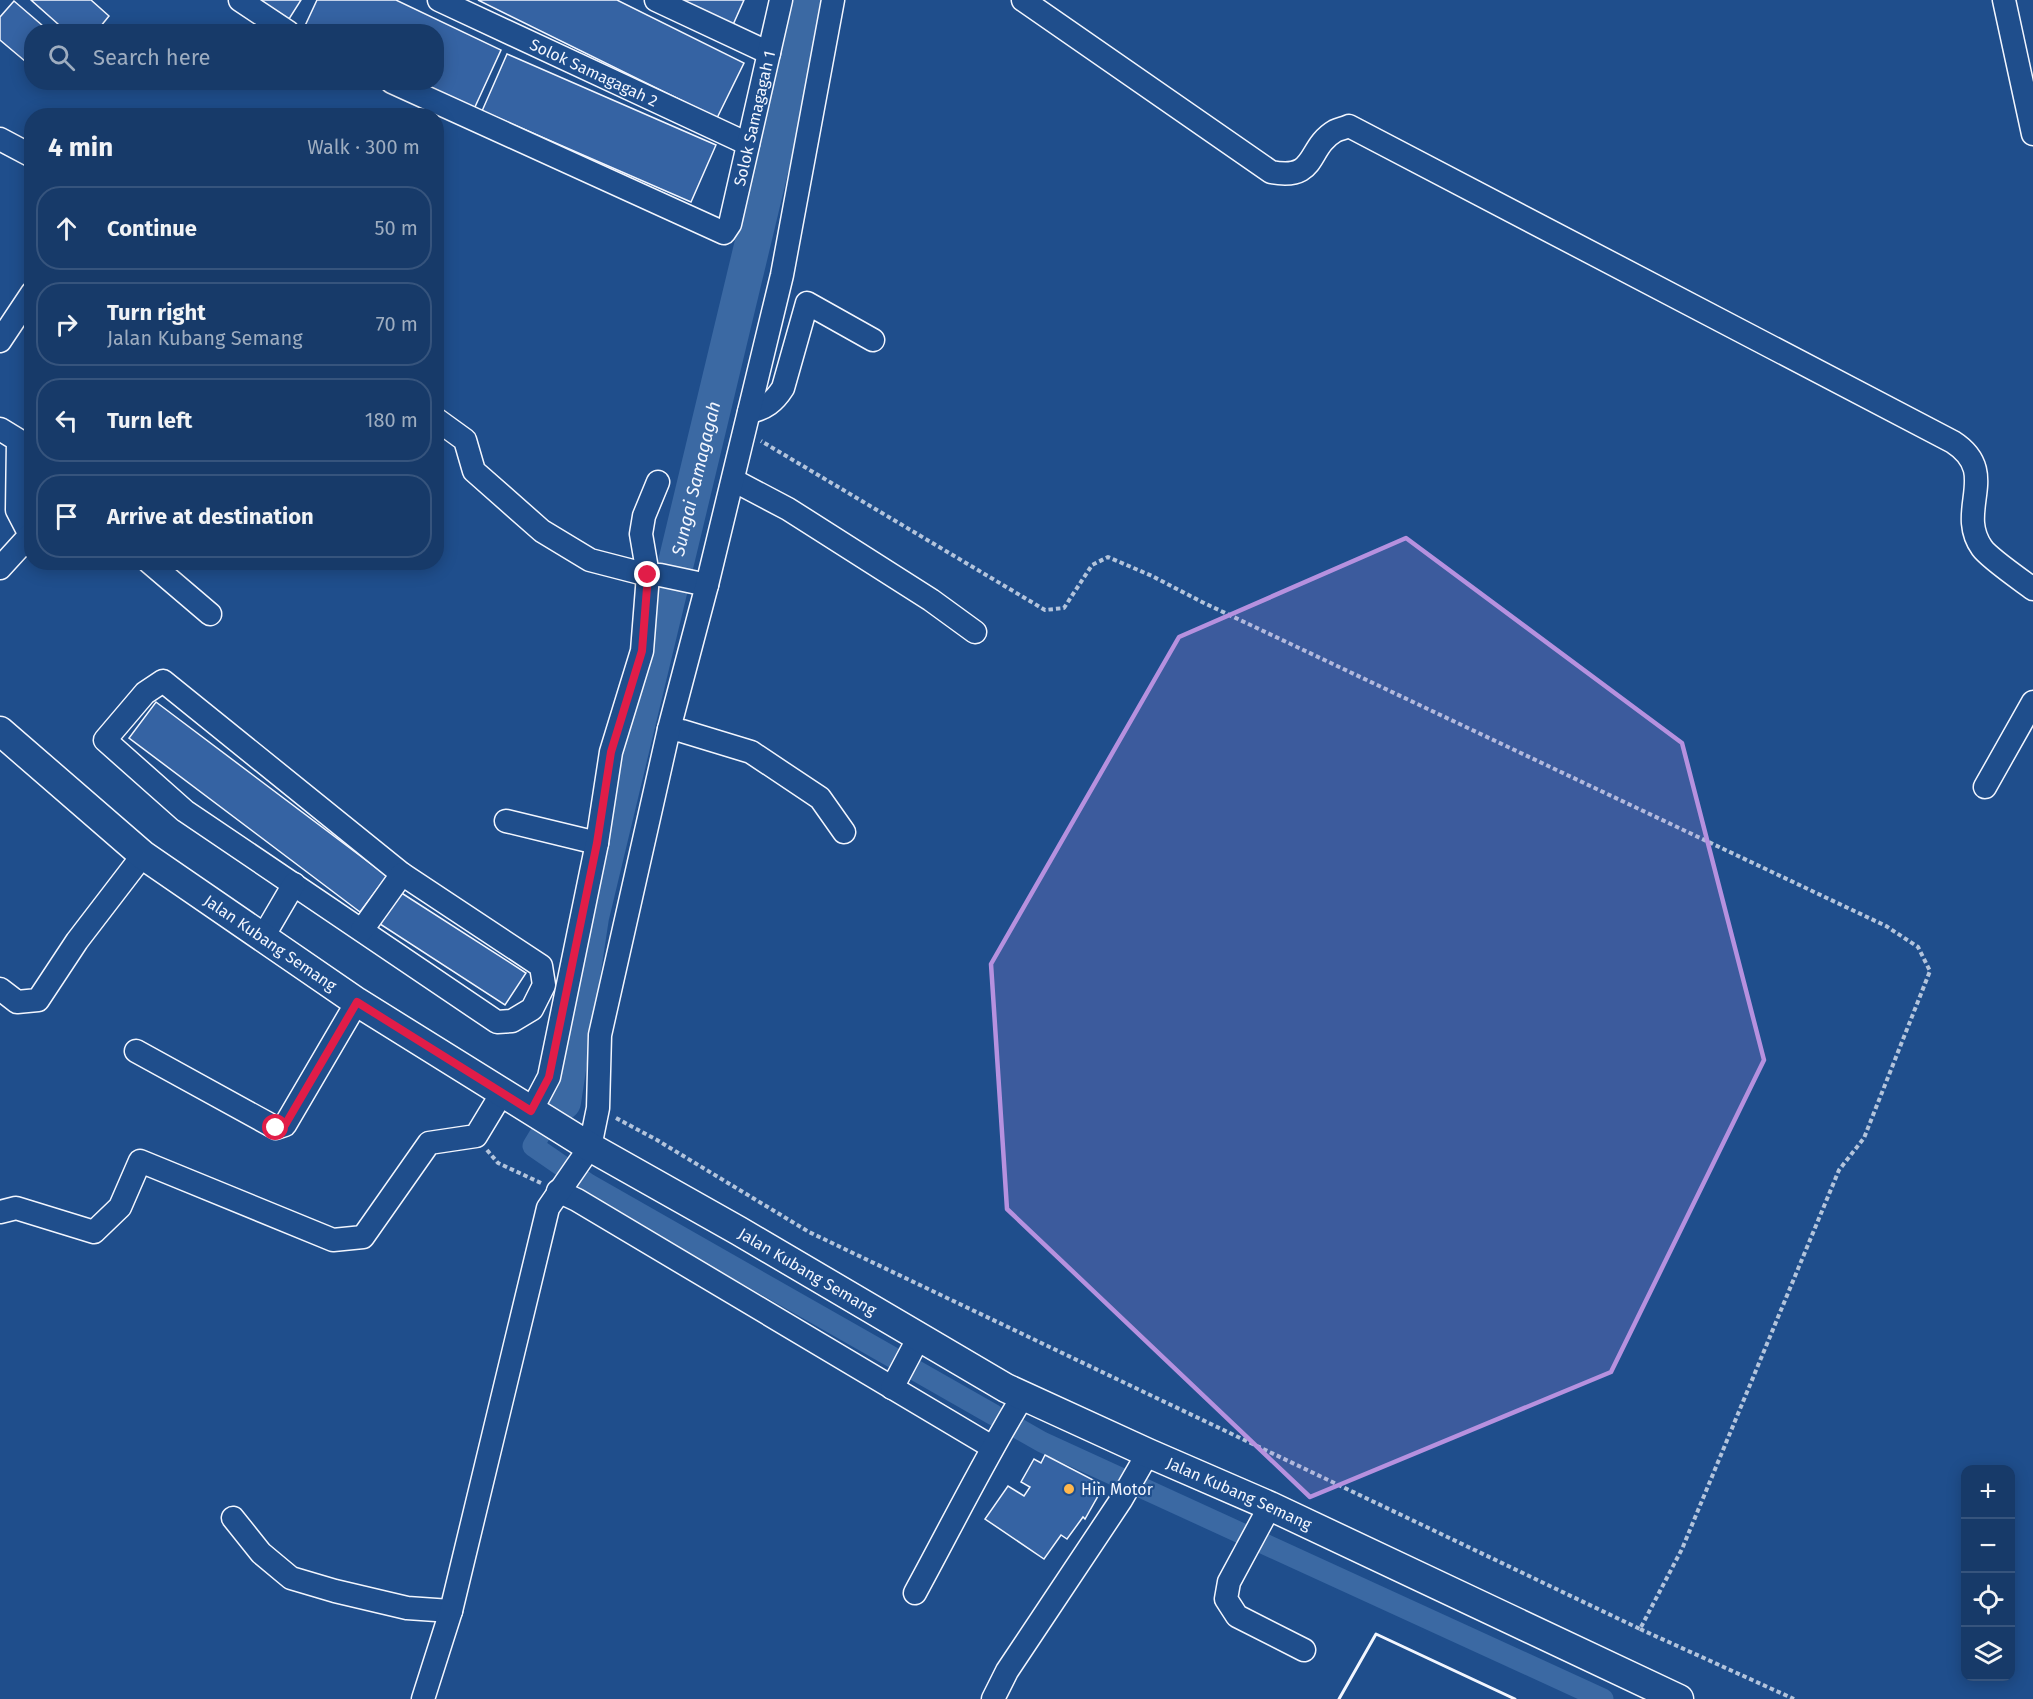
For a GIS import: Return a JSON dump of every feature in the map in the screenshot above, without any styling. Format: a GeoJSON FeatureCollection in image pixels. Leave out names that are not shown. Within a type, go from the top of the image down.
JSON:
{"type":"FeatureCollection","features":[{"type":"Feature","properties":{"kind":"main road","name":"Jalan Kubang Semang"},"geometry":{"type":"LineString","coordinates":[[0,731],[142,855],[357,1002],[531,1111],[575,1169],[739,1231],[904,1365],[1006,1388],[1142,1463],[1668,1697]]}},
{"type":"Feature","properties":{"kind":"street"},"geometry":{"type":"LineString","coordinates":[[240,0],[276,24]]}},
{"type":"Feature","properties":{"kind":"street","name":"Solok Samagagah 2"},"geometry":{"type":"LineString","coordinates":[[439,0],[748,144]]}},
{"type":"Feature","properties":{"kind":"street"},"geometry":{"type":"LineString","coordinates":[[656,0],[769,53]]}},
{"type":"Feature","properties":{"kind":"street","name":"Solok Samagagah 1"},"geometry":{"type":"LineString","coordinates":[[410,90],[724,233],[730,224],[781,0]]}},
{"type":"Feature","properties":{"kind":"street"},"geometry":{"type":"LineString","coordinates":[[423,1699],[451,1611],[548,1208],[575,1169],[598,1108],[600,1035],[702,584],[733,480],[782,275],[833,0]]}},
{"type":"Feature","properties":{"kind":"street"},"geometry":{"type":"LineString","coordinates":[[1023,0],[1271,172],[1288,175],[1305,168],[1327,138],[1335,131],[1349,126],[1953,442],[1965,449],[1977,474],[1972,519],[1974,531],[1982,549],[2033,589]]}},
{"type":"Feature","properties":{"kind":"street"},"geometry":{"type":"LineString","coordinates":[[2004,0],[2030,109],[2033,134]]}},
{"type":"Feature","properties":{"kind":"street"},"geometry":{"type":"LineString","coordinates":[[0,139],[24,152]]}},
{"type":"Feature","properties":{"kind":"street"},"geometry":{"type":"LineString","coordinates":[[747,422],[776,399],[783,388],[807,303],[873,340]]}},
{"type":"Feature","properties":{"kind":"street"},"geometry":{"type":"LineString","coordinates":[[0,341],[24,305]]}},
{"type":"Feature","properties":{"kind":"street"},"geometry":{"type":"LineString","coordinates":[[444,425],[465,440],[474,471],[542,531],[590,560],[702,584]]}},
{"type":"Feature","properties":{"kind":"street"},"geometry":{"type":"LineString","coordinates":[[0,429],[18,440],[17,510],[24,522]]}},
{"type":"Feature","properties":{"kind":"street"},"geometry":{"type":"LineString","coordinates":[[733,480],[788,508],[931,600],[975,632]]}},
{"type":"Feature","properties":{"kind":"street"},"geometry":{"type":"LineString","coordinates":[[531,1111],[549,1077],[597,843],[611,752],[642,651],[654,575],[641,534],[644,516],[658,482]]}},
{"type":"Feature","properties":{"kind":"street"},"geometry":{"type":"LineString","coordinates":[[0,568],[24,542]]}},
{"type":"Feature","properties":{"kind":"street"},"geometry":{"type":"LineString","coordinates":[[158,570],[210,614]]}},
{"type":"Feature","properties":{"kind":"street"},"geometry":{"type":"LineString","coordinates":[[163,681],[402,874],[541,966],[544,985],[532,1009],[512,1021],[497,1022],[185,811],[105,740],[145,693],[163,681]]}},
{"type":"Feature","properties":{"kind":"street"},"geometry":{"type":"LineString","coordinates":[[1985,787],[2033,702]]}},
{"type":"Feature","properties":{"kind":"street"},"geometry":{"type":"LineString","coordinates":[[669,729],[751,752],[820,798],[844,832]]}},
{"type":"Feature","properties":{"kind":"street"},"geometry":{"type":"LineString","coordinates":[[506,821],[597,843]]}},
{"type":"Feature","properties":{"kind":"street"},"geometry":{"type":"LineString","coordinates":[[0,989],[17,1002],[38,1000],[77,941],[142,855]]}},
{"type":"Feature","properties":{"kind":"street"},"geometry":{"type":"LineString","coordinates":[[362,930],[402,874]]}},
{"type":"Feature","properties":{"kind":"street"},"geometry":{"type":"LineString","coordinates":[[262,937],[294,884]]}},
{"type":"Feature","properties":{"kind":"street"},"geometry":{"type":"LineString","coordinates":[[136,1051],[276,1128],[285,1125],[357,1002]]}},
{"type":"Feature","properties":{"kind":"street"},"geometry":{"type":"LineString","coordinates":[[0,1212],[16,1208],[94,1232],[120,1206],[140,1161],[333,1240],[363,1238],[429,1143],[476,1136],[502,1093]]}},
{"type":"Feature","properties":{"kind":"street"},"geometry":{"type":"LineString","coordinates":[[575,1169],[597,1212],[904,1365],[992,1447]]}},
{"type":"Feature","properties":{"kind":"street"},"geometry":{"type":"LineString","coordinates":[[915,1593],[992,1447],[1023,1396]]}},
{"type":"Feature","properties":{"kind":"street"},"geometry":{"type":"LineString","coordinates":[[993,1699],[1007,1671],[1121,1500],[1142,1463]]}},
{"type":"Feature","properties":{"kind":"street"},"geometry":{"type":"LineString","coordinates":[[234,1518],[261,1553],[291,1578],[335,1592],[407,1608],[451,1611]]}},
{"type":"Feature","properties":{"kind":"street"},"geometry":{"type":"LineString","coordinates":[[1264,1518],[1229,1582],[1226,1599],[1237,1616],[1304,1650]]}},
{"type":"Feature","properties":{"kind":"path"},"geometry":{"type":"LineString","coordinates":[[747,422],[1045,610],[1064,608],[1092,565],[1108,557],[1886,926],[1918,947],[1930,971],[1864,1138],[1839,1170],[1682,1550],[1640,1629]]}},
{"type":"Feature","properties":{"kind":"path"},"geometry":{"type":"LineString","coordinates":[[598,1108],[657,1140],[809,1232],[1640,1629],[1794,1699]]}},
{"type":"Feature","properties":{"kind":"path"},"geometry":{"type":"LineString","coordinates":[[476,1136],[498,1163],[575,1169]]}},
{"type":"Feature","properties":{"kind":"highlighted area"},"geometry":{"type":"Polygon","coordinates":[[[1406,538],[1682,743],[1764,1060],[1611,1372],[1310,1497],[1007,1209],[991,964],[1179,637],[1406,538]]]}},
{"type":"Feature","properties":{"kind":"building"},"geometry":{"type":"Polygon","coordinates":[[[31,0],[91,0],[109,16],[102,24],[58,24],[31,0]]]}},
{"type":"Feature","properties":{"kind":"building"},"geometry":{"type":"Polygon","coordinates":[[[259,0],[301,0],[289,19],[259,0]]]}},
{"type":"Feature","properties":{"kind":"building"},"geometry":{"type":"Polygon","coordinates":[[[317,0],[396,0],[501,50],[474,109],[435,90],[444,90],[444,24],[306,24],[317,0]]]}},
{"type":"Feature","properties":{"kind":"building"},"geometry":{"type":"Polygon","coordinates":[[[478,0],[617,0],[744,63],[717,118],[478,0]]]}},
{"type":"Feature","properties":{"kind":"building"},"geometry":{"type":"Polygon","coordinates":[[[674,0],[744,0],[732,27],[674,0]]]}},
{"type":"Feature","properties":{"kind":"building"},"geometry":{"type":"Polygon","coordinates":[[[14,1],[41,24],[24,24],[24,60],[0,40],[0,17],[14,1]]]}},
{"type":"Feature","properties":{"kind":"building"},"geometry":{"type":"Polygon","coordinates":[[[507,54],[716,145],[691,202],[482,111],[507,54]]]}},
{"type":"Feature","properties":{"kind":"building"},"geometry":{"type":"Polygon","coordinates":[[[156,702],[387,876],[360,912],[129,738],[156,702]]]}},
{"type":"Feature","properties":{"kind":"building"},"geometry":{"type":"Polygon","coordinates":[[[400,892],[526,973],[505,1005],[380,924],[400,892]]]}},
{"type":"Feature","properties":{"kind":"building"},"geometry":{"type":"Polygon","coordinates":[[[1045,1455],[1099,1483],[1094,1494],[1098,1496],[1085,1519],[1083,1517],[1067,1539],[1061,1535],[1044,1559],[985,1519],[1008,1486],[1024,1496],[1030,1487],[1021,1482],[1034,1459],[1041,1463],[1045,1455]]]}},
{"type":"Feature","properties":{"kind":"waterway","name":"Sungai Samagagah"},"geometry":{"type":"LineString","coordinates":[[563,1102],[591,917],[811,0]]}},
{"type":"Feature","properties":{"kind":"waterway"},"geometry":{"type":"LineString","coordinates":[[539,1136],[533,1146],[588,1184],[994,1415]]}},
{"type":"Feature","properties":{"kind":"waterway"},"geometry":{"type":"LineString","coordinates":[[1014,1426],[1042,1442],[1603,1699]]}},
{"type":"Feature","properties":{"kind":"wall"},"geometry":{"type":"LineString","coordinates":[[1339,1699],[1376,1634],[1515,1699]]}},
{"type":"Feature","properties":{"kind":"place","name":"Hin Motor"},"geometry":{"type":"Point","coordinates":[1069,1489]}},
{"type":"Feature","properties":{"kind":"route"},"geometry":{"type":"LineString","coordinates":[[276,1128],[285,1125],[357,1002],[531,1111],[549,1077],[597,843],[611,752],[642,651],[648,575]]}}]}
